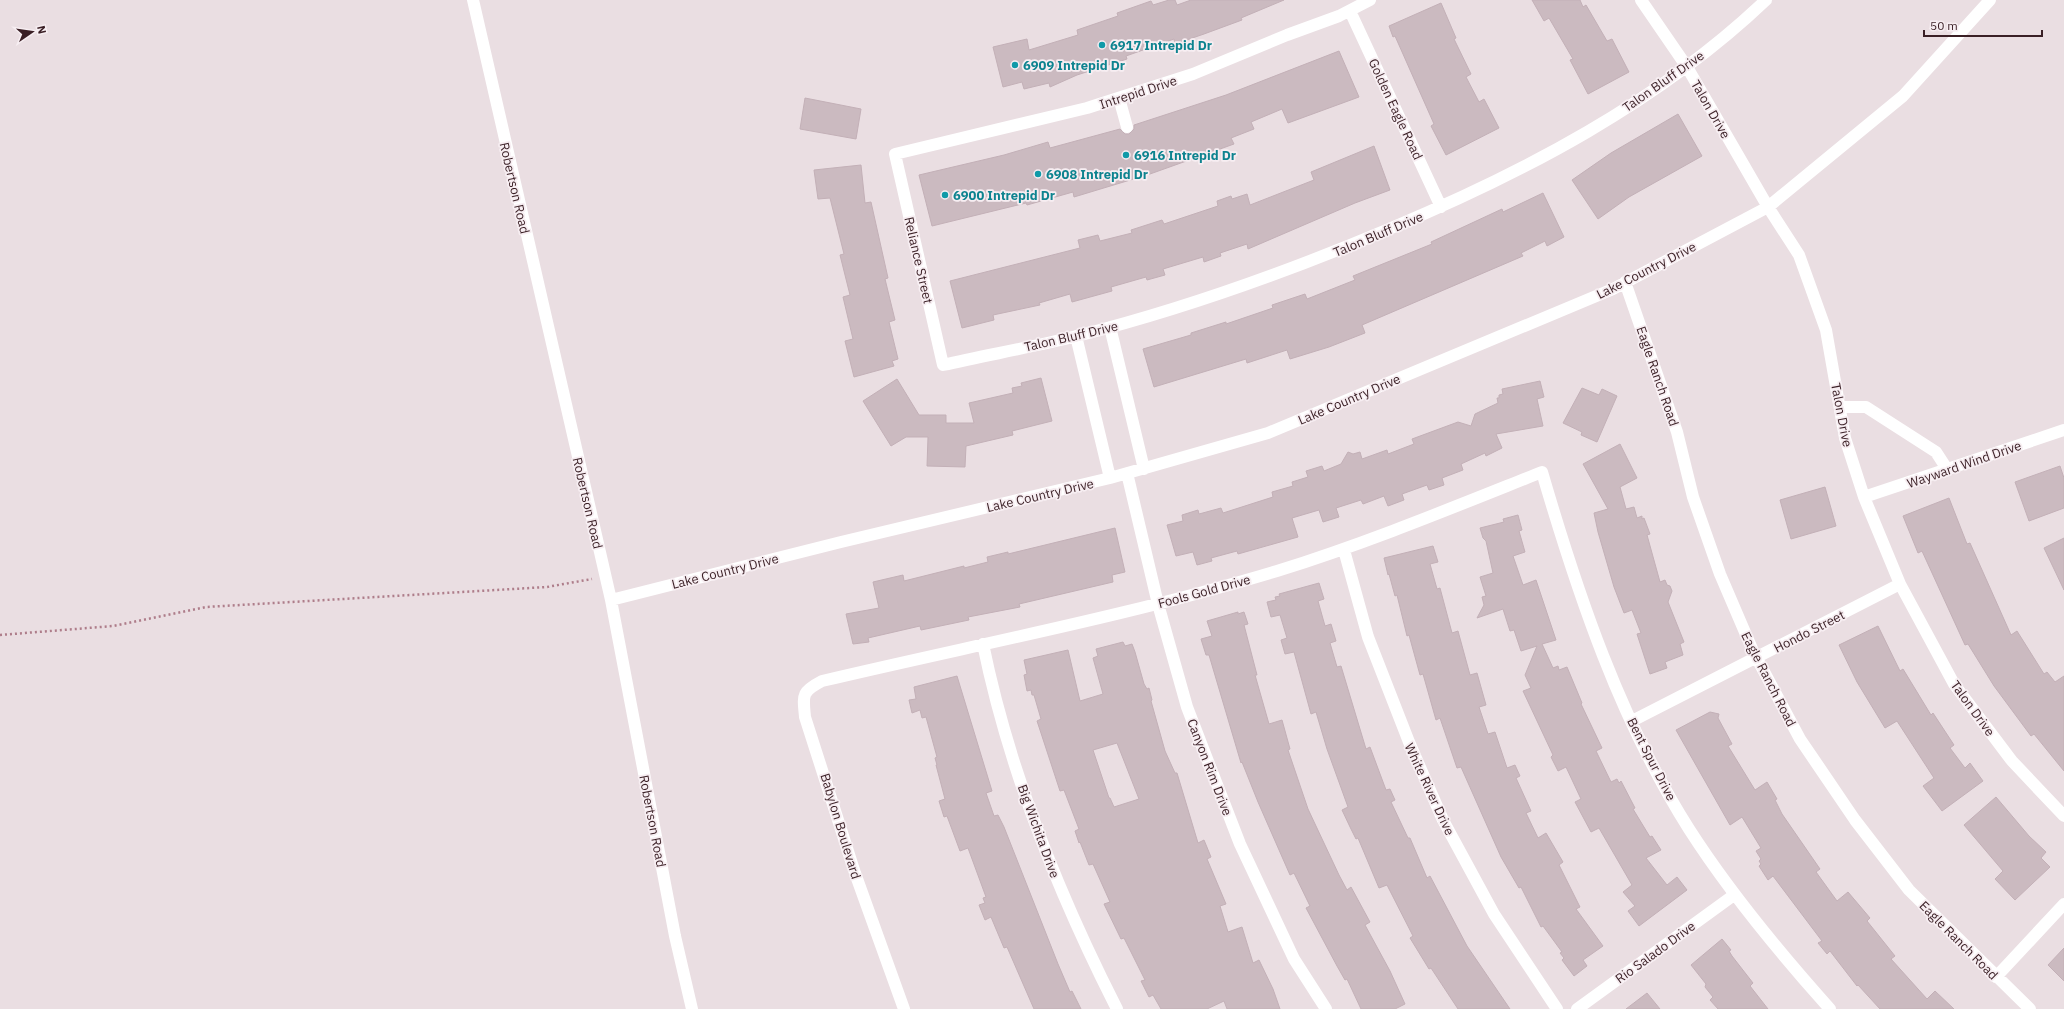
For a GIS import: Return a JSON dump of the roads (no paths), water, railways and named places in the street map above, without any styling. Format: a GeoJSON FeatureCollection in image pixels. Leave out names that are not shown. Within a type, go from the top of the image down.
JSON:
{"type":"FeatureCollection","features":[{"type":"Feature","properties":{"kind":"street","name":"Robertson Road"},"geometry":{"type":"LineString","coordinates":[[472,0],[611,600],[675,936],[692,1009]]}},
{"type":"Feature","properties":{"kind":"street","name":"Intrepid Drive"},"geometry":{"type":"LineString","coordinates":[[896,154],[1088,108],[1119,98],[1192,74],[1350,11],[1370,0]]}},
{"type":"Feature","properties":{"kind":"street","name":"Talon Drive"},"geometry":{"type":"LineString","coordinates":[[1641,0],[1686,67],[1768,207],[1799,255],[1813,290],[1826,330],[1845,438],[1864,497],[1900,584],[1954,684],[2012,761],[2064,816]]}},
{"type":"Feature","properties":{"kind":"street","name":"Talon Bluff Drive"},"geometry":{"type":"LineString","coordinates":[[943,365],[1076,336],[1199,302],[1324,257],[1441,207],[1567,145],[1686,67],[1747,18],[1766,0]]}},
{"type":"Feature","properties":{"kind":"street","name":"Lake Country Drive"},"geometry":{"type":"LineString","coordinates":[[611,600],[848,540],[1110,478],[1268,433],[1625,282],[1768,207],[1903,96],[1990,0]]}},
{"type":"Feature","properties":{"kind":"street","name":"Golden Eagle Road"},"geometry":{"type":"LineString","coordinates":[[1350,11],[1441,207]]}},
{"type":"Feature","properties":{"kind":"street"},"geometry":{"type":"LineString","coordinates":[[1119,98],[1127,128]]}},
{"type":"Feature","properties":{"kind":"street","name":"Reliance Street"},"geometry":{"type":"LineString","coordinates":[[896,154],[943,365]]}},
{"type":"Feature","properties":{"kind":"street","name":"Eagle Ranch Road"},"geometry":{"type":"LineString","coordinates":[[1625,282],[1678,432],[1692,497],[1720,574],[1756,657],[1800,739],[1855,820],[1909,890],[2030,1009]]}},
{"type":"Feature","properties":{"kind":"street"},"geometry":{"type":"LineString","coordinates":[[1110,327],[1144,469]]}},
{"type":"Feature","properties":{"kind":"street"},"geometry":{"type":"LineString","coordinates":[[1076,336],[1110,478]]}},
{"type":"Feature","properties":{"kind":"street"},"geometry":{"type":"LineString","coordinates":[[1840,407],[1866,407],[1936,452],[1948,469]]}},
{"type":"Feature","properties":{"kind":"street","name":"Wayward Wind Drive"},"geometry":{"type":"LineString","coordinates":[[1864,497],[2064,430]]}},
{"type":"Feature","properties":{"kind":"street","name":"Fools Gold Drive"},"geometry":{"type":"LineString","coordinates":[[855,673],[1158,604],[1344,550],[1542,472]]}},
{"type":"Feature","properties":{"kind":"street","name":"Bent Spur Drive"},"geometry":{"type":"LineString","coordinates":[[1542,472],[1559,528],[1602,653],[1632,721],[1661,780],[1689,828],[1734,895],[1796,972],[1830,1009]]}},
{"type":"Feature","properties":{"kind":"street","name":"Canyon Rim Drive"},"geometry":{"type":"LineString","coordinates":[[1127,473],[1158,604],[1187,708],[1240,844],[1294,959],[1326,1009]]}},
{"type":"Feature","properties":{"kind":"street","name":"White River Drive"},"geometry":{"type":"LineString","coordinates":[[1344,550],[1368,637],[1408,742],[1443,820],[1494,914],[1557,1009]]}},
{"type":"Feature","properties":{"kind":"street","name":"Hondo Street"},"geometry":{"type":"LineString","coordinates":[[1632,721],[1900,584]]}},
{"type":"Feature","properties":{"kind":"street","name":"Big Wichita Drive"},"geometry":{"type":"LineString","coordinates":[[983,644],[992,687],[1022,786],[1058,882],[1089,954],[1117,1009]]}},
{"type":"Feature","properties":{"kind":"street","name":"Babylon Boulevard"},"geometry":{"type":"LineString","coordinates":[[855,673],[822,681],[808,688],[803,698],[805,717],[855,873],[904,1009]]}},
{"type":"Feature","properties":{"kind":"street","name":"Rio Salado Drive"},"geometry":{"type":"LineString","coordinates":[[1577,1009],[1734,895]]}},
{"type":"Feature","properties":{"kind":"street"},"geometry":{"type":"LineString","coordinates":[[1996,977],[2064,904]]}},
{"type":"Feature","properties":{"kind":"place","name":"6917 Intrepid Dr"},"geometry":{"type":"Point","coordinates":[1102,45]}},
{"type":"Feature","properties":{"kind":"place","name":"6909 Intrepid Dr"},"geometry":{"type":"Point","coordinates":[1015,65]}},
{"type":"Feature","properties":{"kind":"place","name":"6916 Intrepid Dr"},"geometry":{"type":"Point","coordinates":[1126,155]}},
{"type":"Feature","properties":{"kind":"place","name":"6908 Intrepid Dr"},"geometry":{"type":"Point","coordinates":[1038,174]}},
{"type":"Feature","properties":{"kind":"place","name":"6900 Intrepid Dr"},"geometry":{"type":"Point","coordinates":[945,195]}}]}
